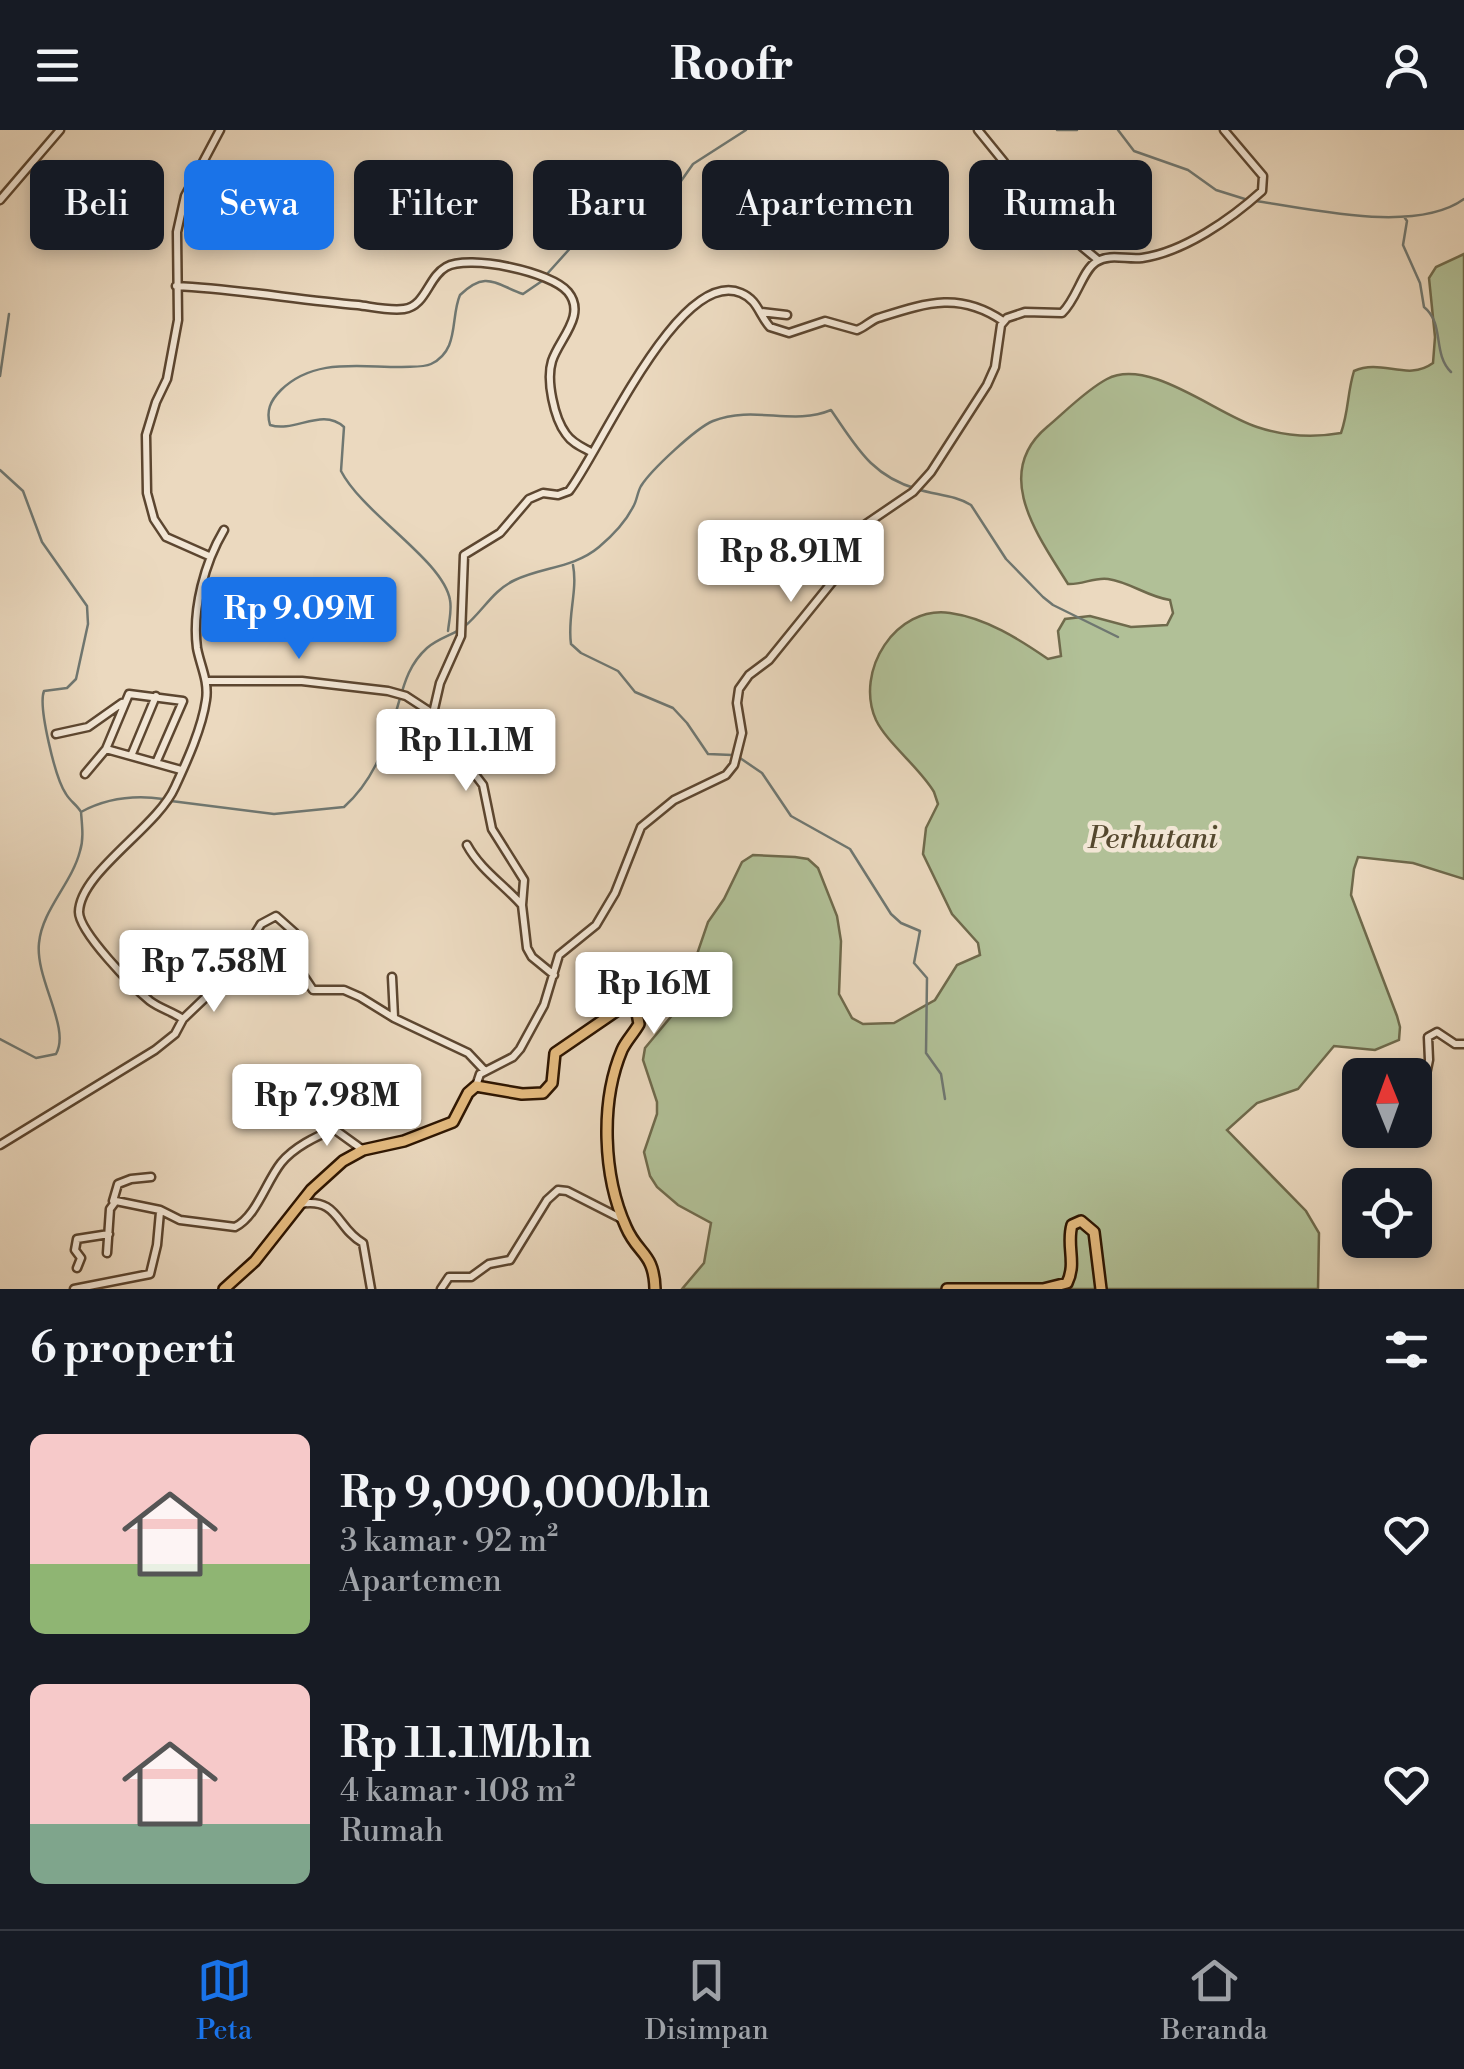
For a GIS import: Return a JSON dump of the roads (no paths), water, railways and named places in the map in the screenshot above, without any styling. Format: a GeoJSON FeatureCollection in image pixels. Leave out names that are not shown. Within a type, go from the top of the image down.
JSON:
{"type":"FeatureCollection","features":[{"type":"Feature","properties":{"kind":"main road"},"geometry":{"type":"LineString","coordinates":[[224,1289],[255,1261],[299,1205],[343,1161],[362,1150],[404,1141],[453,1122],[476,1086],[522,1094],[543,1092],[552,1084],[552,1057],[558,1050],[623,1006],[636,1010],[639,1024],[622,1049],[606,1136],[608,1158],[622,1218],[630,1235],[652,1261],[655,1289]]}},
{"type":"Feature","properties":{"kind":"main road"},"geometry":{"type":"LineString","coordinates":[[947,1289],[1044,1289],[1066,1283],[1073,1265],[1070,1232],[1072,1225],[1080,1222],[1090,1225],[1094,1232],[1101,1289]]}},
{"type":"Feature","properties":{"kind":"street"},"geometry":{"type":"LineString","coordinates":[[0,200],[60,130]]}},
{"type":"Feature","properties":{"kind":"street"},"geometry":{"type":"LineString","coordinates":[[209,556],[166,536],[154,519],[147,493],[146,435],[167,379],[178,320],[177,232],[184,196],[220,130]]}},
{"type":"Feature","properties":{"kind":"street"},"geometry":{"type":"LineString","coordinates":[[978,130],[1004,162],[998,188],[1002,198],[1036,222],[1066,235],[1098,260]]}},
{"type":"Feature","properties":{"kind":"street"},"geometry":{"type":"LineString","coordinates":[[476,1086],[485,1071],[520,1049],[544,1006],[564,949],[588,934],[616,893],[640,827],[674,800],[726,775],[734,765],[742,733],[739,688],[769,660],[850,560],[866,524],[916,490],[988,385],[1003,322],[1024,312],[1062,313],[1098,260],[1112,256],[1142,258],[1191,243],[1258,196],[1264,186],[1263,176],[1224,130]]}},
{"type":"Feature","properties":{"kind":"street"},"geometry":{"type":"LineString","coordinates":[[176,286],[239,289],[322,303],[405,309],[417,302],[437,274],[458,263],[477,261],[554,281],[566,288],[575,312],[551,363],[554,399],[564,432],[591,452]]}},
{"type":"Feature","properties":{"kind":"street"},"geometry":{"type":"LineString","coordinates":[[554,975],[532,958],[527,948],[522,905],[524,880],[492,829],[483,785],[475,771],[465,767],[437,770],[426,763],[422,751],[440,683],[461,636],[464,555],[500,533],[528,499],[544,493],[569,492],[642,372],[684,314],[710,293],[729,290],[750,298],[770,327],[789,333],[826,321],[857,330],[872,320],[946,301],[966,303],[1003,322]]}},
{"type":"Feature","properties":{"kind":"street"},"geometry":{"type":"LineString","coordinates":[[761,312],[787,315]]}},
{"type":"Feature","properties":{"kind":"street"},"geometry":{"type":"LineString","coordinates":[[183,1018],[152,1003],[84,929],[80,918],[84,894],[103,868],[153,822],[174,790],[204,711],[206,681],[196,631],[209,556],[224,530]]}},
{"type":"Feature","properties":{"kind":"street"},"geometry":{"type":"LineString","coordinates":[[206,681],[302,680],[388,692],[406,696],[432,714]]}},
{"type":"Feature","properties":{"kind":"street"},"geometry":{"type":"LineString","coordinates":[[85,774],[106,749],[129,694],[183,701],[156,763]]}},
{"type":"Feature","properties":{"kind":"street"},"geometry":{"type":"LineString","coordinates":[[131,756],[156,696]]}},
{"type":"Feature","properties":{"kind":"street"},"geometry":{"type":"LineString","coordinates":[[56,734],[88,727],[123,702]]}},
{"type":"Feature","properties":{"kind":"street"},"geometry":{"type":"LineString","coordinates":[[106,749],[182,770]]}},
{"type":"Feature","properties":{"kind":"street"},"geometry":{"type":"LineString","coordinates":[[467,845],[477,862],[522,905]]}},
{"type":"Feature","properties":{"kind":"street"},"geometry":{"type":"LineString","coordinates":[[0,1145],[175,1034],[183,1018],[230,974],[261,924],[276,916],[295,932],[297,966],[313,990],[344,990],[468,1053],[485,1071]]}},
{"type":"Feature","properties":{"kind":"street"},"geometry":{"type":"LineString","coordinates":[[392,977],[394,1018]]}},
{"type":"Feature","properties":{"kind":"street"},"geometry":{"type":"LineString","coordinates":[[1429,1058],[1428,1038],[1437,1032],[1455,1044],[1464,1044]]}},
{"type":"Feature","properties":{"kind":"street"},"geometry":{"type":"LineString","coordinates":[[113,1202],[120,1200],[160,1210],[190,1222],[234,1227],[246,1218],[285,1158],[301,1145],[337,1129],[362,1150]]}},
{"type":"Feature","properties":{"kind":"street"},"geometry":{"type":"LineString","coordinates":[[107,1252],[118,1184],[151,1178]]}},
{"type":"Feature","properties":{"kind":"street"},"geometry":{"type":"LineString","coordinates":[[440,1289],[446,1278],[473,1276],[488,1264],[510,1260],[547,1200],[558,1190],[622,1218]]}},
{"type":"Feature","properties":{"kind":"street"},"geometry":{"type":"LineString","coordinates":[[299,1205],[312,1202],[327,1207],[338,1215],[350,1234],[364,1242],[372,1289]]}},
{"type":"Feature","properties":{"kind":"street"},"geometry":{"type":"LineString","coordinates":[[74,1289],[150,1274],[160,1210]]}},
{"type":"Feature","properties":{"kind":"street"},"geometry":{"type":"LineString","coordinates":[[77,1268],[81,1258],[74,1250],[77,1239],[109,1234]]}},
{"type":"Feature","properties":{"kind":"waterway"},"geometry":{"type":"LineString","coordinates":[[547,274],[574,244],[596,228],[627,213],[667,201],[693,164],[746,130]]}},
{"type":"Feature","properties":{"kind":"waterway"},"geometry":{"type":"LineString","coordinates":[[1057,130],[1077,130]]}},
{"type":"Feature","properties":{"kind":"waterway"},"geometry":{"type":"LineString","coordinates":[[1118,130],[1134,151],[1188,170],[1216,190],[1248,200]]}},
{"type":"Feature","properties":{"kind":"waterway"},"geometry":{"type":"LineString","coordinates":[[1256,201],[1392,217],[1444,209],[1464,199]]}},
{"type":"Feature","properties":{"kind":"waterway"},"geometry":{"type":"LineString","coordinates":[[1405,218],[1403,245],[1451,372]]}},
{"type":"Feature","properties":{"kind":"waterway"},"geometry":{"type":"LineString","coordinates":[[448,631],[451,604],[444,585],[418,553],[366,504],[341,471],[344,427],[327,419],[270,425],[270,406],[294,380],[322,369],[431,364],[446,351],[460,295],[469,287],[491,281],[523,294],[542,281]]}},
{"type":"Feature","properties":{"kind":"waterway"},"geometry":{"type":"LineString","coordinates":[[0,376],[9,314]]}},
{"type":"Feature","properties":{"kind":"waterway"},"geometry":{"type":"LineString","coordinates":[[171,801],[274,814],[344,807],[376,765],[403,688],[420,655],[465,626],[507,584],[579,559],[599,547],[626,518],[641,486],[664,460],[705,425],[728,417],[802,416],[831,410],[876,468],[901,483],[971,505],[1006,559],[1043,597],[1118,637]]}},
{"type":"Feature","properties":{"kind":"waterway"},"geometry":{"type":"LineString","coordinates":[[0,470],[23,491],[42,542],[87,606],[88,624],[76,679],[67,688],[44,691],[43,699],[45,726],[57,773],[66,794],[81,812]]}},
{"type":"Feature","properties":{"kind":"waterway"},"geometry":{"type":"LineString","coordinates":[[573,565],[571,644],[618,671],[635,692],[673,708],[708,754],[732,755]]}},
{"type":"Feature","properties":{"kind":"waterway"},"geometry":{"type":"LineString","coordinates":[[740,758],[762,773],[791,816],[850,849],[891,914],[920,931],[914,963],[927,978],[926,1053],[941,1074],[945,1099]]}},
{"type":"Feature","properties":{"kind":"waterway"},"geometry":{"type":"LineString","coordinates":[[0,1039],[36,1058],[56,1054],[59,1031],[42,972],[39,943],[46,919],[80,851],[81,812],[121,799],[163,799]]}},
{"type":"Feature","properties":{"kind":"park label","name":"Perhutani"},"geometry":{"type":"Point","coordinates":[1153,838]}}]}
